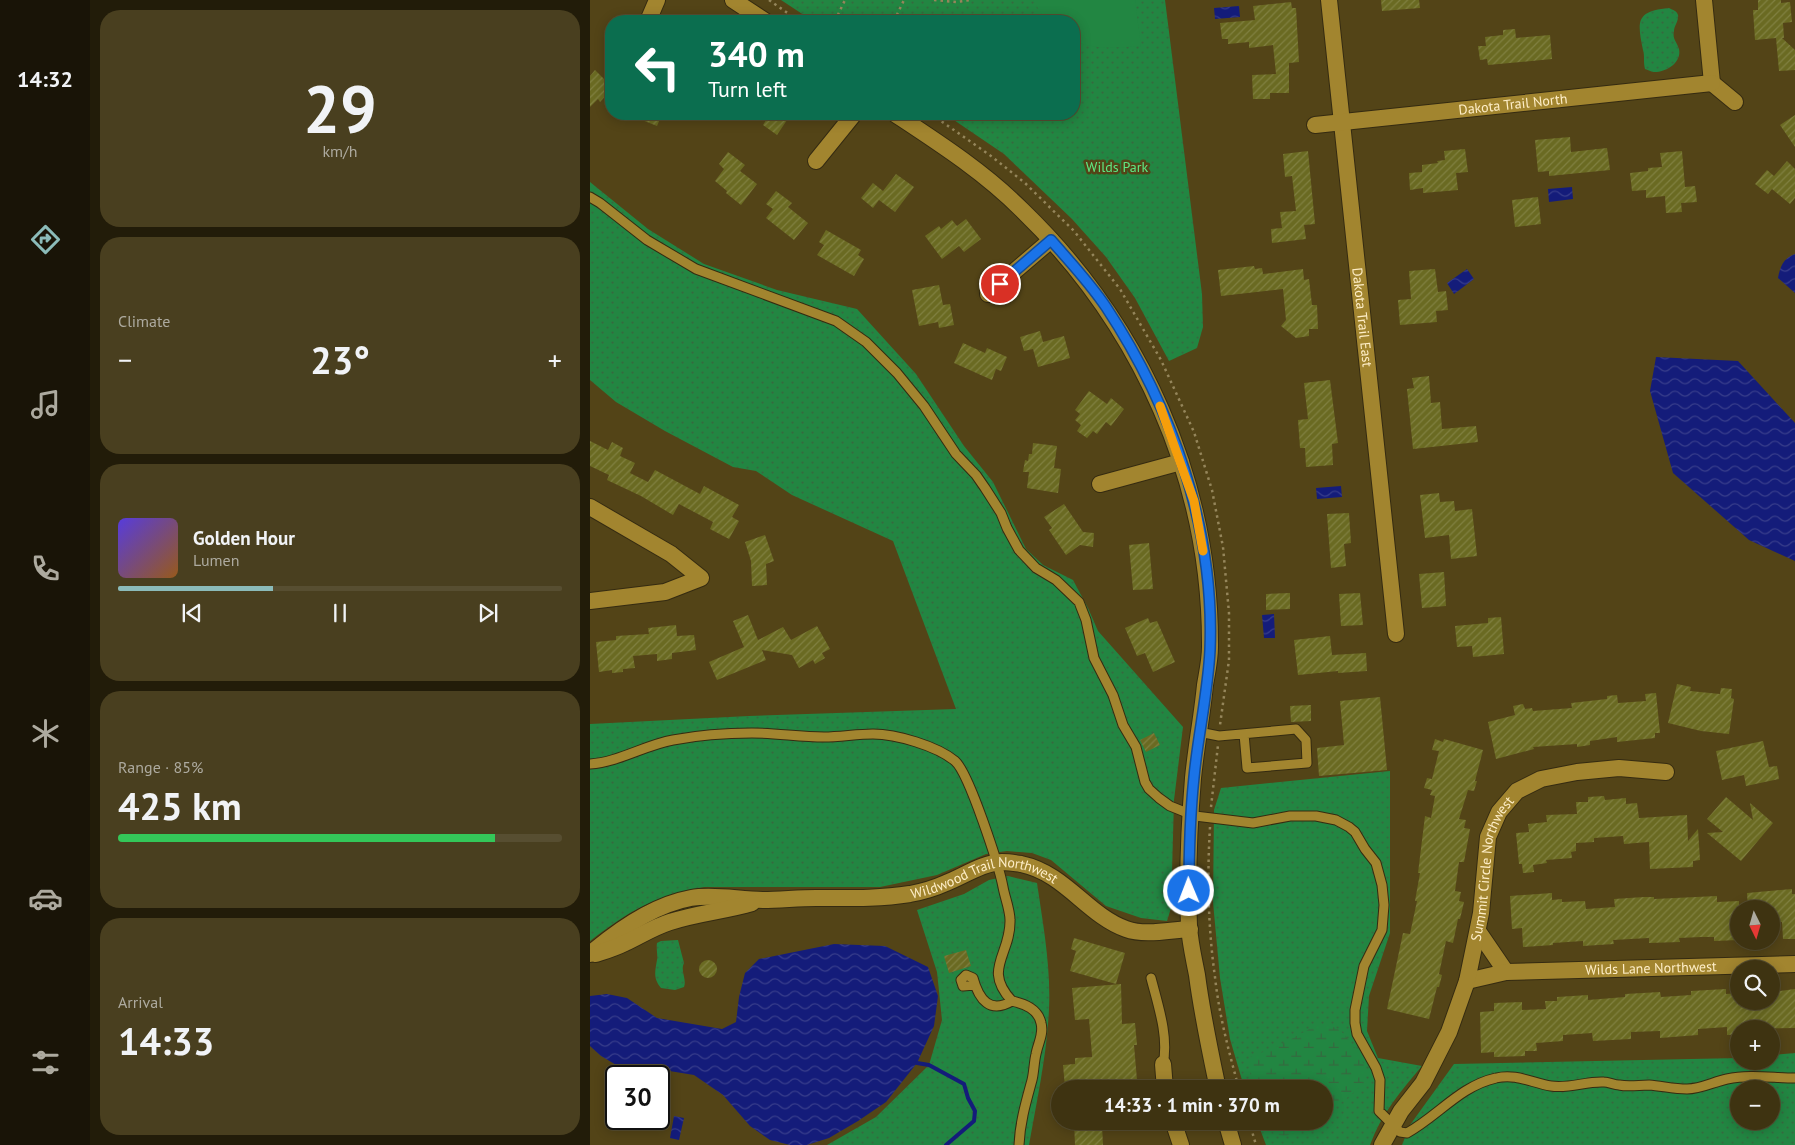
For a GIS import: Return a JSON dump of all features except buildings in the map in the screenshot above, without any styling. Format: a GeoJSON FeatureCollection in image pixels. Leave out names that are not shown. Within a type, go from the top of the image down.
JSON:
{"type":"FeatureCollection","features":[{"type":"Feature","properties":{"kind":"street"},"geometry":{"type":"LineString","coordinates":[[651,15],[657,0]]}},
{"type":"Feature","properties":{"kind":"street"},"geometry":{"type":"LineString","coordinates":[[733,0],[756,15]]}},
{"type":"Feature","properties":{"kind":"street","name":"Dakota Trail East"},"geometry":{"type":"LineString","coordinates":[[1329,0],[1396,634]]}},
{"type":"Feature","properties":{"kind":"street"},"geometry":{"type":"LineString","coordinates":[[1704,0],[1712,83],[1735,102]]}},
{"type":"Feature","properties":{"kind":"street","name":"Dakota Trail North"},"geometry":{"type":"LineString","coordinates":[[1314,125],[1712,83]]}},
{"type":"Feature","properties":{"kind":"street"},"geometry":{"type":"LineString","coordinates":[[816,161],[849,120]]}},
{"type":"Feature","properties":{"kind":"street"},"geometry":{"type":"LineString","coordinates":[[904,120],[957,155],[1022,209],[1090,286],[1105,306],[1145,373],[1165,418],[1194,501],[1208,588],[1210,651],[1191,815],[1189,852],[1190,929],[1206,1034],[1216,1080]]}},
{"type":"Feature","properties":{"kind":"street"},"geometry":{"type":"LineString","coordinates":[[988,294],[1051,240]]}},
{"type":"Feature","properties":{"kind":"street"},"geometry":{"type":"LineString","coordinates":[[1100,484],[1181,462]]}},
{"type":"Feature","properties":{"kind":"street"},"geometry":{"type":"LineString","coordinates":[[590,508],[671,554],[701,578],[665,592],[590,598]]}},
{"type":"Feature","properties":{"kind":"street","name":"Summit Circle Northwest"},"geometry":{"type":"LineString","coordinates":[[1467,981],[1482,913],[1488,837],[1499,812],[1516,791],[1541,779],[1577,772],[1619,768],[1666,772]]}},
{"type":"Feature","properties":{"kind":"street","name":"Wildwood Trail Northwest"},"geometry":{"type":"LineString","coordinates":[[590,955],[624,944],[650,929],[670,922],[730,910],[761,900],[879,898],[912,894],[946,883],[979,867],[1002,862],[1021,864],[1043,871],[1106,918],[1126,929],[1148,932],[1190,929]]}},
{"type":"Feature","properties":{"kind":"street"},"geometry":{"type":"LineString","coordinates":[[1478,931],[1506,972]]}},
{"type":"Feature","properties":{"kind":"street","name":"Wilds Lane Northwest"},"geometry":{"type":"LineString","coordinates":[[1467,981],[1506,972],[1795,964]]}},
{"type":"Feature","properties":{"kind":"street"},"geometry":{"type":"LineString","coordinates":[[1382,1145],[1401,1111],[1424,1083],[1449,1032],[1467,981]]}},
{"type":"Feature","properties":{"kind":"street"},"geometry":{"type":"LineString","coordinates":[[1163,1064],[1164,1080]]}},
{"type":"Feature","properties":{"kind":"street"},"geometry":{"type":"LineString","coordinates":[[1176,1130],[1181,1145]]}},
{"type":"Feature","properties":{"kind":"street"},"geometry":{"type":"LineString","coordinates":[[1229,1130],[1233,1145]]}},
{"type":"Feature","properties":{"kind":"lane"},"geometry":{"type":"LineString","coordinates":[[590,198],[600,203],[647,240],[696,269],[836,321],[866,342],[897,373],[924,406],[956,454],[976,475],[1002,512],[1007,528],[1019,550],[1036,568],[1056,580],[1079,602],[1086,620],[1094,658],[1113,695],[1123,726],[1136,747],[1145,782],[1149,789],[1159,798],[1170,806],[1191,815],[1210,819],[1253,823],[1290,816],[1316,816],[1336,820],[1355,832],[1376,863],[1382,885],[1384,917],[1382,930],[1364,966],[1360,979],[1355,1023],[1362,1045],[1376,1068],[1380,1086],[1379,1111],[1400,1132],[1407,1134],[1424,1124],[1462,1092],[1494,1078],[1509,1075],[1552,1086],[1606,1082],[1618,1085],[1648,1085],[1684,1089],[1698,1088],[1727,1079],[1744,1077],[1795,1078]]}},
{"type":"Feature","properties":{"kind":"lane"},"geometry":{"type":"LineString","coordinates":[[1200,732],[1219,736],[1296,729],[1306,740],[1307,763],[1247,768],[1244,734]]}},
{"type":"Feature","properties":{"kind":"lane"},"geometry":{"type":"LineString","coordinates":[[590,764],[612,760],[654,744],[696,736],[754,733],[823,737],[874,734],[892,736],[944,752],[957,762],[972,792],[996,863],[1002,881],[1010,920],[997,972],[1003,992],[1012,1001],[1023,1004],[1033,1010],[1039,1017],[1042,1030],[1022,1119],[1019,1145]]}},
{"type":"Feature","properties":{"kind":"lane"},"geometry":{"type":"LineString","coordinates":[[1151,978],[1161,1017],[1165,1054],[1163,1064]]}},
{"type":"Feature","properties":{"kind":"lane"},"geometry":{"type":"LineString","coordinates":[[975,985],[982,999],[989,1005],[998,1007],[1012,1001]]}},
{"type":"Feature","properties":{"kind":"path"},"geometry":{"type":"LineString","coordinates":[[769,0],[790,15]]}},
{"type":"Feature","properties":{"kind":"path"},"geometry":{"type":"LineString","coordinates":[[838,15],[846,0]]}},
{"type":"Feature","properties":{"kind":"path"},"geometry":{"type":"LineString","coordinates":[[897,15],[904,0]]}},
{"type":"Feature","properties":{"kind":"path"},"geometry":{"type":"LineString","coordinates":[[934,0],[956,2],[971,0]]}},
{"type":"Feature","properties":{"kind":"path"},"geometry":{"type":"LineString","coordinates":[[940,120],[991,156],[1025,183],[1074,231],[1120,289],[1161,360],[1194,432],[1212,490],[1223,547],[1229,613],[1229,660],[1210,819],[1208,863],[1214,976],[1226,1039],[1237,1080]]}},
{"type":"Feature","properties":{"kind":"path"},"geometry":{"type":"LineString","coordinates":[[1252,1130],[1256,1145]]}},
{"type":"Feature","properties":{"kind":"green space","name":"Wilds Park"},"geometry":{"type":"Polygon","coordinates":[[[781,0],[1165,0],[1202,294],[1203,327],[1197,348],[1169,361],[1135,298],[1106,257],[1072,219],[1004,154],[954,120],[1080,120],[1080,15],[804,15],[781,0]]]}},
{"type":"Feature","properties":{"kind":"green space"},"geometry":{"type":"Polygon","coordinates":[[[1033,0],[1135,0],[1141,46],[1107,48],[1090,46],[1080,42],[1080,15],[1042,15],[1033,0]]]}},
{"type":"Feature","properties":{"kind":"green space"},"geometry":{"type":"Polygon","coordinates":[[[1669,8],[1678,15],[1674,38],[1679,49],[1678,59],[1672,66],[1663,71],[1652,72],[1645,69],[1640,32],[1641,19],[1650,12],[1669,8]]]}},
{"type":"Feature","properties":{"kind":"green space"},"geometry":{"type":"Polygon","coordinates":[[[590,182],[648,229],[704,264],[777,290],[857,309],[916,374],[964,446],[993,482],[1026,549],[1043,565],[1073,580],[1098,631],[1183,727],[1174,800],[1171,908],[1167,921],[1141,918],[1106,906],[1051,860],[1032,853],[1007,851],[986,854],[937,875],[880,887],[704,887],[671,895],[643,906],[617,921],[590,941],[590,724],[956,709],[893,541],[792,495],[756,471],[733,467],[665,431],[616,402],[590,380],[590,182]]]}},
{"type":"Feature","properties":{"kind":"green space"},"geometry":{"type":"Polygon","coordinates":[[[1390,771],[1390,933],[1369,996],[1367,1031],[1378,1058],[1422,1066],[1386,1113],[1370,1145],[1266,1145],[1260,1130],[1333,1130],[1333,1080],[1242,1080],[1230,1039],[1220,978],[1213,902],[1214,810],[1221,788],[1390,771]]]}},
{"type":"Feature","properties":{"kind":"green space"},"geometry":{"type":"Polygon","coordinates":[[[1008,876],[1037,883],[1048,961],[1048,1026],[1029,1145],[827,1145],[876,1117],[929,1065],[942,1020],[937,972],[917,910],[964,894],[989,880],[1008,876]]]}},
{"type":"Feature","properties":{"kind":"green space"},"geometry":{"type":"Polygon","coordinates":[[[678,940],[684,963],[684,987],[675,990],[661,988],[655,975],[657,943],[678,940]]]}},
{"type":"Feature","properties":{"kind":"green space"},"geometry":{"type":"Polygon","coordinates":[[[1327,1025],[1338,1029],[1348,1039],[1362,1060],[1366,1074],[1365,1080],[1352,1093],[1333,1108],[1333,1080],[1251,1080],[1249,1063],[1251,1056],[1273,1049],[1315,1026],[1327,1025]]]}},
{"type":"Feature","properties":{"kind":"green space"},"geometry":{"type":"Polygon","coordinates":[[[1795,1053],[1795,1145],[1402,1145],[1410,1125],[1454,1064],[1730,1058],[1730,1070],[1780,1070],[1780,1054],[1795,1053]]]}},
{"type":"Feature","properties":{"kind":"green space"},"geometry":{"type":"Polygon","coordinates":[[[1271,1130],[1300,1130],[1287,1135],[1275,1133],[1271,1130]]]}},
{"type":"Feature","properties":{"kind":"water"},"geometry":{"type":"Polygon","coordinates":[[[1239,6],[1240,17],[1215,19],[1214,8],[1239,6]]]}},
{"type":"Feature","properties":{"kind":"water"},"geometry":{"type":"Polygon","coordinates":[[[1572,187],[1573,199],[1549,202],[1548,189],[1572,187]]]}},
{"type":"Feature","properties":{"kind":"water"},"geometry":{"type":"Polygon","coordinates":[[[1795,254],[1795,293],[1778,278],[1783,263],[1795,254]]]}},
{"type":"Feature","properties":{"kind":"water"},"geometry":{"type":"Polygon","coordinates":[[[1467,269],[1474,279],[1454,294],[1447,283],[1467,269]]]}},
{"type":"Feature","properties":{"kind":"water"},"geometry":{"type":"Polygon","coordinates":[[[1656,357],[1738,361],[1795,423],[1795,561],[1749,540],[1673,473],[1650,391],[1656,357]]]}},
{"type":"Feature","properties":{"kind":"water"},"geometry":{"type":"Polygon","coordinates":[[[1341,486],[1342,497],[1317,499],[1316,488],[1341,486]]]}},
{"type":"Feature","properties":{"kind":"water"},"geometry":{"type":"Polygon","coordinates":[[[1274,614],[1275,638],[1264,638],[1262,615],[1274,614]]]}},
{"type":"Feature","properties":{"kind":"water"},"geometry":{"type":"Polygon","coordinates":[[[834,944],[885,946],[928,967],[938,996],[934,1026],[917,1063],[886,1102],[829,1138],[807,1145],[790,1145],[770,1140],[750,1126],[723,1095],[694,1075],[670,1071],[670,1065],[616,1065],[601,1056],[590,1046],[590,996],[607,994],[627,998],[657,1018],[722,1029],[736,1022],[739,997],[745,973],[759,959],[834,944]]]}},
{"type":"Feature","properties":{"kind":"water"},"geometry":{"type":"Polygon","coordinates":[[[674,1116],[684,1118],[679,1140],[670,1138],[674,1116]]]}},
{"type":"Feature","properties":{"kind":"waterway"},"geometry":{"type":"LineString","coordinates":[[917,1063],[929,1065],[964,1084],[968,1098],[975,1111],[974,1121],[946,1145]]}},
{"type":"Feature","properties":{"kind":"slow traffic"},"geometry":{"type":"LineString","coordinates":[[1160,406],[1194,501],[1203,551]]}},
{"type":"Feature","properties":{"kind":"route"},"geometry":{"type":"LineString","coordinates":[[1000,284],[1051,240],[1105,306],[1145,373],[1165,418],[1194,501],[1207,579],[1210,651],[1194,778],[1189,852],[1189,891]]}}]}
